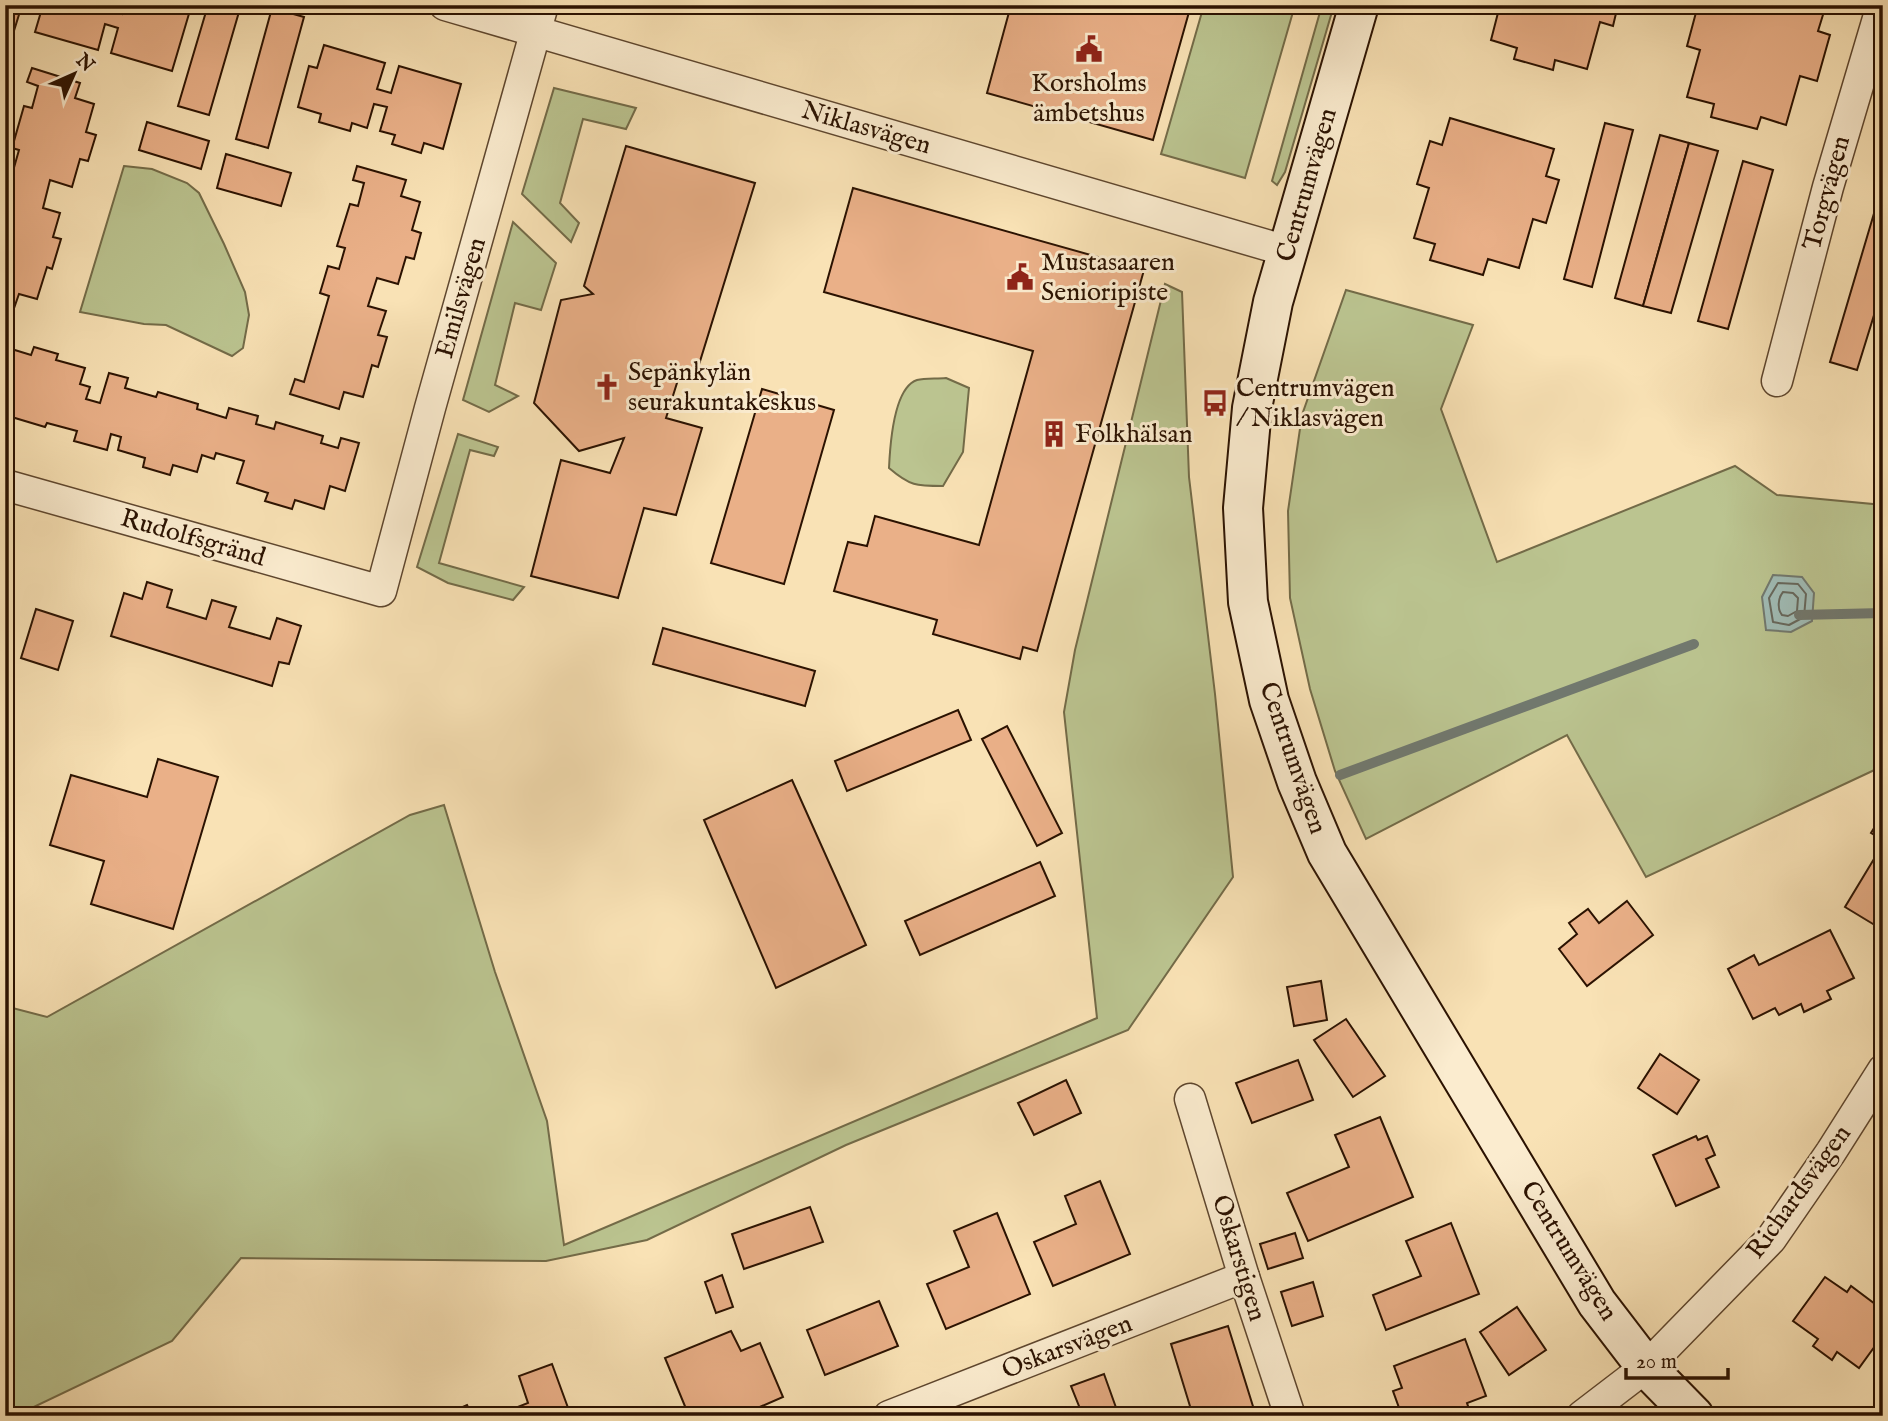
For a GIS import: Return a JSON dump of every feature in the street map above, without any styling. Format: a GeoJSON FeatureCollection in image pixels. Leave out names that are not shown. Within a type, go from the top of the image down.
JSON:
{"type":"FeatureCollection","features":[{"type":"Feature","properties":{"kind":"main road","name":"Centrumvägen"},"geometry":{"type":"LineString","coordinates":[[1359,5],[1273,302],[1252,408],[1243,508],[1248,602],[1269,700],[1297,782],[1326,853],[1597,1303],[1646,1367],[1694,1416]]}},
{"type":"Feature","properties":{"kind":"street","name":"Niklasvägen"},"geometry":{"type":"LineString","coordinates":[[445,5],[540,18],[1287,251]]}},
{"type":"Feature","properties":{"kind":"street","name":"Torgvägen"},"geometry":{"type":"LineString","coordinates":[[1777,381],[1828,187],[1882,5]]}},
{"type":"Feature","properties":{"kind":"street","name":"Emilsvägen"},"geometry":{"type":"LineString","coordinates":[[381,592],[540,18]]}},
{"type":"Feature","properties":{"kind":"street","name":"Rudolfsgränd"},"geometry":{"type":"LineString","coordinates":[[5,485],[381,592]]}},
{"type":"Feature","properties":{"kind":"street","name":"Richardsvägen"},"geometry":{"type":"LineString","coordinates":[[1646,1367],[1771,1239],[1883,1070]]}},
{"type":"Feature","properties":{"kind":"street","name":"Oskarstigen"},"geometry":{"type":"LineString","coordinates":[[1190,1100],[1244,1278],[1290,1416]]}},
{"type":"Feature","properties":{"kind":"street","name":"Oskarsvägen"},"geometry":{"type":"LineString","coordinates":[[889,1416],[1244,1278]]}},
{"type":"Feature","properties":{"kind":"street"},"geometry":{"type":"LineString","coordinates":[[1582,1416],[1646,1367]]}},
{"type":"Feature","properties":{"kind":"green space"},"geometry":{"type":"Polygon","coordinates":[[[1204,5],[1295,5],[1245,178],[1161,154],[1204,5]]]}},
{"type":"Feature","properties":{"kind":"green space"},"geometry":{"type":"Polygon","coordinates":[[[1322,5],[1334,5],[1285,172],[1277,185],[1272,181],[1322,5]]]}},
{"type":"Feature","properties":{"kind":"green space"},"geometry":{"type":"Polygon","coordinates":[[[554,88],[636,108],[626,129],[583,119],[560,203],[579,223],[571,242],[522,194],[554,88]]]}},
{"type":"Feature","properties":{"kind":"green space"},"geometry":{"type":"Polygon","coordinates":[[[124,166],[152,169],[187,183],[199,193],[245,292],[249,315],[243,348],[232,356],[166,325],[144,324],[80,312],[124,166]]]}},
{"type":"Feature","properties":{"kind":"green space"},"geometry":{"type":"Polygon","coordinates":[[[513,222],[556,263],[541,310],[515,303],[495,385],[518,396],[489,412],[463,400],[513,222]]]}},
{"type":"Feature","properties":{"kind":"green space"},"geometry":{"type":"Polygon","coordinates":[[[1165,284],[1182,292],[1189,477],[1215,694],[1233,877],[1128,1030],[846,1145],[647,1240],[546,1261],[241,1258],[172,1341],[15,1416],[5,1416],[5,1006],[47,1017],[410,815],[444,805],[495,972],[547,1121],[564,1245],[1097,1018],[1064,712],[1075,650],[1165,284]]]}},
{"type":"Feature","properties":{"kind":"green space"},"geometry":{"type":"Polygon","coordinates":[[[1346,290],[1473,325],[1441,409],[1497,562],[1735,466],[1777,495],[1883,505],[1883,766],[1646,877],[1567,735],[1366,839],[1335,771],[1310,689],[1290,598],[1288,511],[1302,415],[1346,290]]]}},
{"type":"Feature","properties":{"kind":"green space"},"geometry":{"type":"Polygon","coordinates":[[[946,378],[969,388],[963,452],[943,486],[914,484],[889,468],[894,419],[909,385],[917,380],[946,378]]]}},
{"type":"Feature","properties":{"kind":"green space"},"geometry":{"type":"Polygon","coordinates":[[[458,434],[498,447],[494,456],[470,450],[439,563],[524,587],[513,600],[448,583],[417,567],[458,434]]]}},
{"type":"Feature","properties":{"kind":"water"},"geometry":{"type":"Polygon","coordinates":[[[1773,575],[1802,577],[1814,593],[1812,621],[1791,632],[1766,630],[1762,597],[1773,575]]]}},
{"type":"Feature","properties":{"kind":"building"},"geometry":{"type":"Polygon","coordinates":[[[5,5],[22,5],[8,50],[5,49],[5,5]]]}},
{"type":"Feature","properties":{"kind":"building"},"geometry":{"type":"Polygon","coordinates":[[[43,5],[111,5],[109,10],[122,14],[124,5],[191,7],[172,71],[111,53],[118,28],[105,24],[98,50],[35,32],[43,5]]]}},
{"type":"Feature","properties":{"kind":"building"},"geometry":{"type":"Polygon","coordinates":[[[208,5],[241,5],[209,115],[178,106],[208,5]]]}},
{"type":"Feature","properties":{"kind":"building","name":"Korsholms ämbetshus"},"geometry":{"type":"Polygon","coordinates":[[[1011,5],[1191,5],[1153,140],[987,93],[1011,5]]]}},
{"type":"Feature","properties":{"kind":"building"},"geometry":{"type":"Polygon","coordinates":[[[1500,5],[1618,5],[1613,26],[1600,22],[1587,69],[1555,60],[1553,70],[1514,59],[1517,48],[1491,40],[1500,5]]]}},
{"type":"Feature","properties":{"kind":"building"},"geometry":{"type":"Polygon","coordinates":[[[1698,5],[1826,5],[1818,31],[1830,35],[1817,81],[1800,76],[1786,125],[1761,117],[1757,129],[1711,117],[1714,104],[1687,97],[1700,50],[1687,46],[1698,5]]]}},
{"type":"Feature","properties":{"kind":"building"},"geometry":{"type":"Polygon","coordinates":[[[272,8],[304,17],[268,148],[236,139],[272,8]]]}},
{"type":"Feature","properties":{"kind":"building"},"geometry":{"type":"Polygon","coordinates":[[[324,45],[385,63],[377,89],[391,93],[399,66],[461,84],[443,149],[424,143],[421,153],[392,144],[395,135],[380,131],[387,107],[374,104],[367,128],[352,123],[350,131],[319,122],[321,114],[298,107],[309,66],[317,68],[324,45]]]}},
{"type":"Feature","properties":{"kind":"building"},"geometry":{"type":"Polygon","coordinates":[[[32,68],[80,83],[75,98],[94,104],[86,132],[96,135],[88,161],[80,159],[72,187],[50,180],[43,208],[60,213],[53,237],[61,239],[52,269],[47,267],[37,299],[19,294],[13,311],[5,309],[5,169],[13,171],[19,150],[12,148],[24,106],[32,108],[38,86],[27,82],[32,68]]]}},
{"type":"Feature","properties":{"kind":"building"},"geometry":{"type":"Polygon","coordinates":[[[1450,118],[1554,149],[1546,176],[1559,180],[1546,223],[1533,219],[1519,268],[1488,259],[1483,275],[1430,260],[1435,244],[1414,238],[1429,188],[1417,184],[1430,141],[1442,145],[1450,118]]]}},
{"type":"Feature","properties":{"kind":"building"},"geometry":{"type":"Polygon","coordinates":[[[147,122],[209,141],[201,169],[139,150],[147,122]]]}},
{"type":"Feature","properties":{"kind":"building"},"geometry":{"type":"Polygon","coordinates":[[[1605,123],[1633,130],[1592,287],[1564,279],[1605,123]]]}},
{"type":"Feature","properties":{"kind":"building"},"geometry":{"type":"Polygon","coordinates":[[[1660,135],[1689,143],[1643,306],[1615,298],[1660,135]]]}},
{"type":"Feature","properties":{"kind":"building"},"geometry":{"type":"Polygon","coordinates":[[[1689,143],[1718,151],[1671,313],[1643,306],[1689,143]]]}},
{"type":"Feature","properties":{"kind":"building","name":"Sepänkylän seurakuntakeskus"},"geometry":{"type":"Polygon","coordinates":[[[626,146],[755,183],[697,371],[682,367],[666,418],[702,428],[676,515],[644,508],[618,598],[531,576],[561,460],[610,473],[624,438],[579,451],[534,403],[561,300],[593,294],[584,286],[626,146]]]}},
{"type":"Feature","properties":{"kind":"building"},"geometry":{"type":"Polygon","coordinates":[[[226,154],[291,173],[281,206],[217,188],[226,154]]]}},
{"type":"Feature","properties":{"kind":"building"},"geometry":{"type":"Polygon","coordinates":[[[1743,161],[1773,170],[1728,329],[1698,321],[1743,161]]]}},
{"type":"Feature","properties":{"kind":"building"},"geometry":{"type":"Polygon","coordinates":[[[357,166],[406,180],[401,196],[420,202],[412,230],[421,233],[414,259],[406,257],[398,284],[377,278],[368,306],[386,311],[378,335],[387,337],[378,367],[372,365],[363,397],[344,392],[339,409],[290,394],[295,379],[304,382],[329,296],[320,293],[328,266],[339,269],[345,248],[337,246],[350,204],[358,206],[364,183],[353,180],[357,166]]]}},
{"type":"Feature","properties":{"kind":"building","name":"Folkhälsan"},"geometry":{"type":"Polygon","coordinates":[[[853,188],[1144,270],[1037,651],[1023,647],[1020,659],[933,634],[937,620],[834,591],[848,542],[867,546],[875,516],[979,545],[1033,351],[824,292],[853,188]]]}},
{"type":"Feature","properties":{"kind":"building"},"geometry":{"type":"Polygon","coordinates":[[[1875,210],[1883,213],[1883,314],[1875,312],[1857,370],[1830,362],[1875,210]]]}},
{"type":"Feature","properties":{"kind":"building"},"geometry":{"type":"Polygon","coordinates":[[[5,347],[31,355],[34,347],[58,354],[56,360],[85,368],[80,384],[90,387],[86,399],[100,403],[109,373],[128,378],[125,388],[156,397],[158,392],[198,404],[197,409],[226,418],[229,408],[258,416],[256,424],[274,429],[276,422],[323,436],[321,443],[338,448],[341,438],[359,443],[345,491],[330,486],[324,509],[295,500],[292,509],[265,501],[268,493],[237,483],[244,461],[216,453],[214,459],[202,455],[197,472],[173,465],[170,475],[143,467],[145,458],[118,450],[121,437],[111,434],[107,450],[74,441],[77,431],[47,423],[45,427],[5,415],[5,347]]]}},
{"type":"Feature","properties":{"kind":"building"},"geometry":{"type":"Polygon","coordinates":[[[762,389],[834,410],[784,584],[711,563],[762,389]]]}},
{"type":"Feature","properties":{"kind":"building"},"geometry":{"type":"Polygon","coordinates":[[[147,582],[172,590],[167,607],[206,619],[212,600],[236,607],[229,627],[270,639],[277,618],[301,626],[289,664],[279,662],[272,686],[111,636],[124,593],[142,599],[147,582]]]}},
{"type":"Feature","properties":{"kind":"building"},"geometry":{"type":"Polygon","coordinates":[[[36,609],[73,621],[58,670],[21,658],[36,609]]]}},
{"type":"Feature","properties":{"kind":"building"},"geometry":{"type":"Polygon","coordinates":[[[663,628],[815,671],[805,706],[653,664],[663,628]]]}},
{"type":"Feature","properties":{"kind":"building"},"geometry":{"type":"Polygon","coordinates":[[[958,710],[971,740],[847,791],[835,761],[958,710]]]}},
{"type":"Feature","properties":{"kind":"building"},"geometry":{"type":"Polygon","coordinates":[[[1007,726],[1062,833],[1037,846],[982,739],[1007,726]]]}},
{"type":"Feature","properties":{"kind":"building"},"geometry":{"type":"Polygon","coordinates":[[[158,759],[218,777],[173,929],[91,904],[104,861],[50,845],[71,775],[147,797],[158,759]]]}},
{"type":"Feature","properties":{"kind":"building"},"geometry":{"type":"Polygon","coordinates":[[[792,780],[866,945],[776,988],[704,820],[792,780]]]}},
{"type":"Feature","properties":{"kind":"building"},"geometry":{"type":"Polygon","coordinates":[[[1883,814],[1883,840],[1871,833],[1883,814]]]}},
{"type":"Feature","properties":{"kind":"building"},"geometry":{"type":"Polygon","coordinates":[[[1883,844],[1883,930],[1845,907],[1883,844]]]}},
{"type":"Feature","properties":{"kind":"building"},"geometry":{"type":"Polygon","coordinates":[[[1040,862],[1055,896],[920,955],[905,921],[1040,862]]]}},
{"type":"Feature","properties":{"kind":"building"},"geometry":{"type":"Polygon","coordinates":[[[1627,901],[1653,935],[1587,986],[1559,949],[1577,934],[1569,923],[1588,909],[1599,923],[1627,901]]]}},
{"type":"Feature","properties":{"kind":"building"},"geometry":{"type":"Polygon","coordinates":[[[1830,930],[1854,978],[1827,991],[1831,999],[1804,1012],[1801,1004],[1779,1015],[1775,1008],[1753,1019],[1728,969],[1754,955],[1759,965],[1830,930]]]}},
{"type":"Feature","properties":{"kind":"building"},"geometry":{"type":"Polygon","coordinates":[[[1321,981],[1327,1020],[1294,1026],[1287,987],[1321,981]]]}},
{"type":"Feature","properties":{"kind":"building"},"geometry":{"type":"Polygon","coordinates":[[[1346,1019],[1385,1076],[1353,1097],[1314,1040],[1346,1019]]]}},
{"type":"Feature","properties":{"kind":"building"},"geometry":{"type":"Polygon","coordinates":[[[1660,1054],[1699,1080],[1677,1114],[1638,1088],[1660,1054]]]}},
{"type":"Feature","properties":{"kind":"building"},"geometry":{"type":"Polygon","coordinates":[[[1298,1060],[1313,1100],[1252,1123],[1236,1083],[1298,1060]]]}},
{"type":"Feature","properties":{"kind":"building"},"geometry":{"type":"Polygon","coordinates":[[[1066,1080],[1081,1113],[1034,1135],[1018,1103],[1066,1080]]]}},
{"type":"Feature","properties":{"kind":"building"},"geometry":{"type":"Polygon","coordinates":[[[1380,1117],[1413,1197],[1308,1241],[1287,1193],[1349,1167],[1335,1135],[1380,1117]]]}},
{"type":"Feature","properties":{"kind":"building"},"geometry":{"type":"Polygon","coordinates":[[[1696,1136],[1698,1140],[1707,1136],[1715,1155],[1706,1159],[1719,1187],[1676,1206],[1653,1155],[1696,1136]]]}},
{"type":"Feature","properties":{"kind":"building"},"geometry":{"type":"Polygon","coordinates":[[[1100,1181],[1130,1254],[1053,1286],[1034,1242],[1076,1224],[1065,1196],[1100,1181]]]}},
{"type":"Feature","properties":{"kind":"building"},"geometry":{"type":"Polygon","coordinates":[[[810,1207],[823,1242],[744,1269],[732,1234],[810,1207]]]}},
{"type":"Feature","properties":{"kind":"building"},"geometry":{"type":"Polygon","coordinates":[[[997,1213],[1030,1294],[946,1329],[927,1284],[969,1267],[954,1231],[997,1213]]]}},
{"type":"Feature","properties":{"kind":"building"},"geometry":{"type":"Polygon","coordinates":[[[1451,1223],[1479,1294],[1386,1330],[1373,1295],[1421,1276],[1406,1241],[1451,1223]]]}},
{"type":"Feature","properties":{"kind":"building"},"geometry":{"type":"Polygon","coordinates":[[[1295,1233],[1303,1258],[1268,1269],[1260,1244],[1295,1233]]]}},
{"type":"Feature","properties":{"kind":"building"},"geometry":{"type":"Polygon","coordinates":[[[722,1275],[733,1307],[716,1313],[705,1282],[722,1275]]]}},
{"type":"Feature","properties":{"kind":"building"},"geometry":{"type":"Polygon","coordinates":[[[1825,1277],[1847,1292],[1851,1286],[1883,1310],[1883,1335],[1859,1368],[1837,1352],[1832,1360],[1813,1346],[1818,1339],[1793,1321],[1825,1277]]]}},
{"type":"Feature","properties":{"kind":"building"},"geometry":{"type":"Polygon","coordinates":[[[1313,1282],[1323,1316],[1292,1326],[1281,1292],[1313,1282]]]}},
{"type":"Feature","properties":{"kind":"building"},"geometry":{"type":"Polygon","coordinates":[[[879,1301],[898,1346],[825,1375],[807,1330],[879,1301]]]}},
{"type":"Feature","properties":{"kind":"building"},"geometry":{"type":"Polygon","coordinates":[[[1517,1307],[1546,1350],[1509,1375],[1480,1332],[1517,1307]]]}},
{"type":"Feature","properties":{"kind":"building"},"geometry":{"type":"Polygon","coordinates":[[[1228,1326],[1256,1416],[1193,1416],[1171,1344],[1228,1326]]]}},
{"type":"Feature","properties":{"kind":"building"},"geometry":{"type":"Polygon","coordinates":[[[731,1331],[741,1351],[760,1343],[783,1397],[739,1416],[689,1416],[665,1358],[731,1331]]]}},
{"type":"Feature","properties":{"kind":"building"},"geometry":{"type":"Polygon","coordinates":[[[1465,1339],[1486,1396],[1467,1403],[1471,1415],[1402,1416],[1393,1391],[1402,1388],[1394,1366],[1465,1339]]]}},
{"type":"Feature","properties":{"kind":"building"},"geometry":{"type":"Polygon","coordinates":[[[552,1364],[571,1416],[495,1416],[528,1403],[519,1376],[552,1364]]]}},
{"type":"Feature","properties":{"kind":"building"},"geometry":{"type":"Polygon","coordinates":[[[1104,1374],[1119,1416],[1083,1416],[1071,1386],[1104,1374]]]}},
{"type":"Feature","properties":{"kind":"building"},"geometry":{"type":"Polygon","coordinates":[[[467,1405],[472,1416],[442,1416],[467,1405]]]}},
{"type":"Feature","properties":{"kind":"waterway"},"geometry":{"type":"LineString","coordinates":[[1799,615],[1883,613]]}},
{"type":"Feature","properties":{"kind":"waterway"},"geometry":{"type":"LineString","coordinates":[[1340,775],[1694,644]]}},
{"type":"Feature","properties":{"kind":"place","name":"Korsholms ämbetshus"},"geometry":{"type":"Point","coordinates":[1089,49]}},
{"type":"Feature","properties":{"kind":"place","name":"Mustasaaren Senioripiste"},"geometry":{"type":"Point","coordinates":[1020,277]}},
{"type":"Feature","properties":{"kind":"place","name":"Sepänkylän seurakuntakeskus"},"geometry":{"type":"Point","coordinates":[607,387]}},
{"type":"Feature","properties":{"kind":"place","name":"Centrumvägen / Niklasvägen"},"geometry":{"type":"Point","coordinates":[1215,403]}},
{"type":"Feature","properties":{"kind":"place","name":"Folkhälsan"},"geometry":{"type":"Point","coordinates":[1054,434]}}]}
